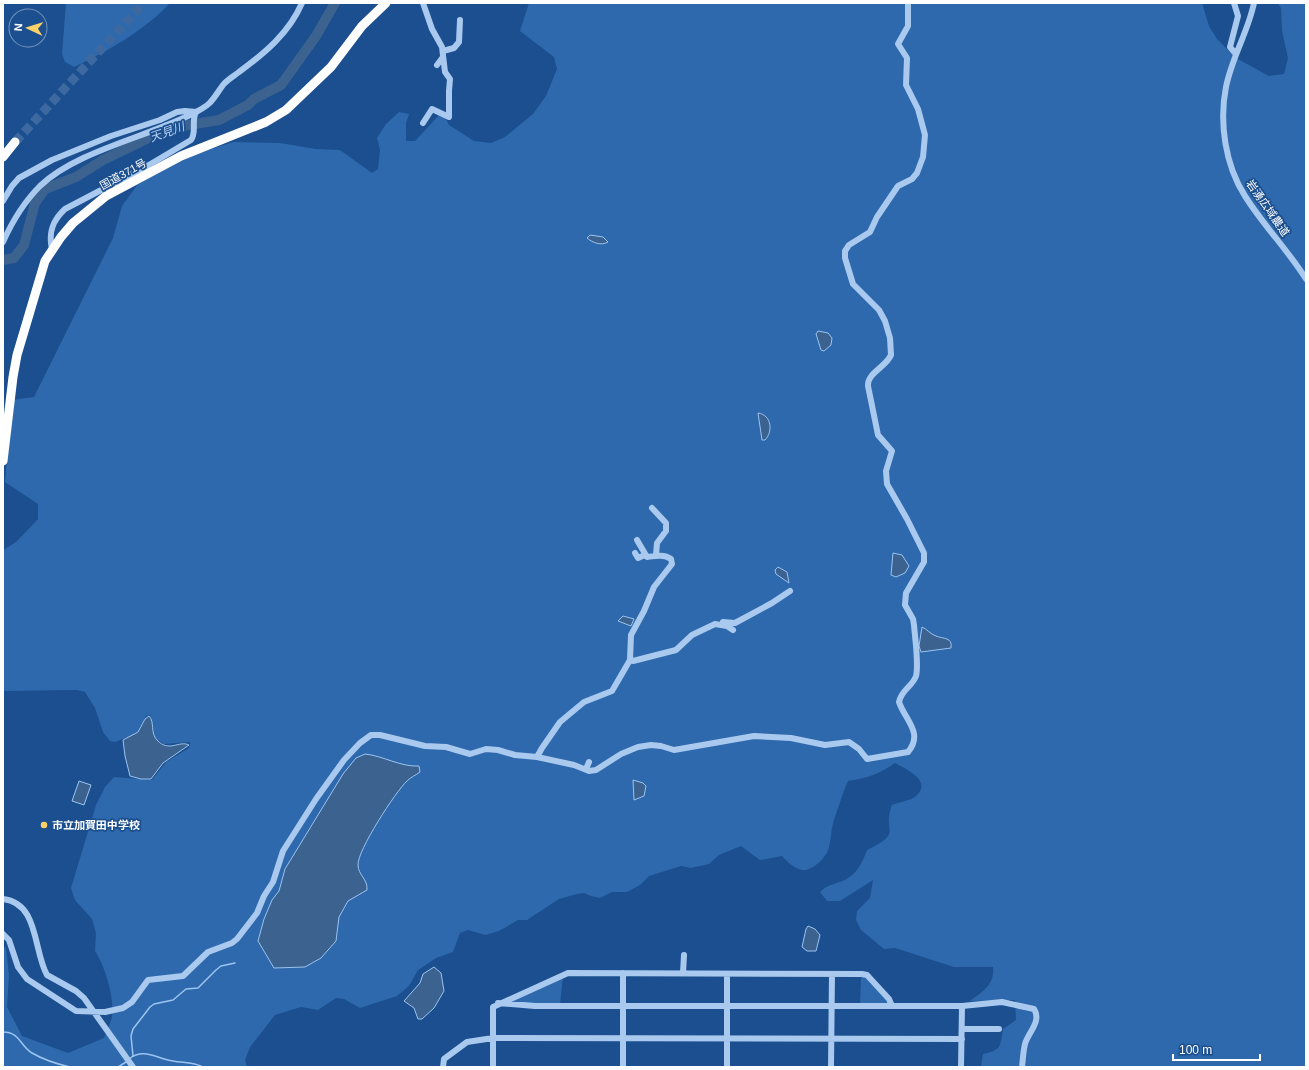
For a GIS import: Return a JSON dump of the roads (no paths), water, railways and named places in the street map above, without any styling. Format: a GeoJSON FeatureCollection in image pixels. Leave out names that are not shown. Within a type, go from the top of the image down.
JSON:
{"type":"FeatureCollection","features":[{"type":"Feature","properties":{"kind":"highway","name":"国道371号"},"geometry":{"type":"LineString","coordinates":[[3,460],[17,356],[40,274],[52,248],[73,223],[106,196],[181,156],[266,122],[286,110],[331,67],[362,26],[386,3]]}},
{"type":"Feature","properties":{"kind":"highway"},"geometry":{"type":"LineString","coordinates":[[3,157],[15,142]]}},
{"type":"Feature","properties":{"kind":"street"},"geometry":{"type":"LineString","coordinates":[[3,242],[19,212],[40,187],[50,178],[84,158],[195,115],[213,102],[227,81],[262,55],[276,41],[291,22],[302,3]]}},
{"type":"Feature","properties":{"kind":"street"},"geometry":{"type":"LineString","coordinates":[[423,3],[443,54],[445,72],[450,79],[449,117],[432,109],[423,123]]}},
{"type":"Feature","properties":{"kind":"street"},"geometry":{"type":"LineString","coordinates":[[3,934],[9,940],[18,967],[27,979],[76,1010],[105,1012],[123,1008],[132,1002],[148,980],[183,976],[208,952],[232,943],[237,939],[257,913],[264,896],[273,882],[283,851],[300,823],[344,760],[372,734],[425,746],[446,747],[470,754],[486,749],[498,750],[515,756],[537,757],[589,771],[596,770],[621,754],[638,747],[651,745],[680,750],[754,736],[791,738],[825,745],[848,742],[859,749],[868,758],[905,754],[911,749],[914,729],[899,702],[905,689],[916,677],[917,666],[913,619],[905,605],[906,594],[924,562],[924,553],[887,484],[886,471],[892,452],[878,435],[868,386],[870,376],[884,366],[891,355],[888,330],[879,310],[853,284],[845,258],[845,251],[849,245],[870,232],[877,217],[898,186],[912,178],[917,173],[924,157],[923,129],[918,109],[906,85],[907,58],[898,44],[908,26],[908,3]]}},
{"type":"Feature","properties":{"kind":"street"},"geometry":{"type":"LineString","coordinates":[[1234,3],[1238,16],[1230,46],[1235,53]]}},
{"type":"Feature","properties":{"kind":"street","name":"岩湧広域農道"},"geometry":{"type":"LineString","coordinates":[[1254,3],[1235,53],[1225,88],[1224,130],[1233,173],[1245,196],[1306,279]]}},
{"type":"Feature","properties":{"kind":"street"},"geometry":{"type":"LineString","coordinates":[[437,65],[443,54],[454,48],[459,42],[460,20]]}},
{"type":"Feature","properties":{"kind":"street"},"geometry":{"type":"LineString","coordinates":[[3,201],[18,178],[52,160],[111,136],[160,120],[177,112],[184,111],[195,115]]}},
{"type":"Feature","properties":{"kind":"street"},"geometry":{"type":"LineString","coordinates":[[52,248],[51,230],[58,216],[65,209],[149,165],[191,140],[194,133],[195,115]]}},
{"type":"Feature","properties":{"kind":"street"},"geometry":{"type":"LineString","coordinates":[[652,508],[666,523],[666,531],[657,543],[655,555]]}},
{"type":"Feature","properties":{"kind":"street"},"geometry":{"type":"LineString","coordinates":[[637,540],[645,555]]}},
{"type":"Feature","properties":{"kind":"street"},"geometry":{"type":"LineString","coordinates":[[654,547],[655,555]]}},
{"type":"Feature","properties":{"kind":"street"},"geometry":{"type":"LineString","coordinates":[[537,757],[556,726],[584,702],[612,691],[630,660],[631,635],[644,612],[654,587],[672,564],[671,559],[668,556],[655,555],[646,557],[645,555],[638,558],[635,553]]}},
{"type":"Feature","properties":{"kind":"street"},"geometry":{"type":"LineString","coordinates":[[630,660],[633,661],[676,650],[692,635],[719,622],[735,623],[772,603],[790,591]]}},
{"type":"Feature","properties":{"kind":"street"},"geometry":{"type":"LineString","coordinates":[[715,624],[727,626],[733,630]]}},
{"type":"Feature","properties":{"kind":"street"},"geometry":{"type":"LineString","coordinates":[[535,743],[542,748]]}},
{"type":"Feature","properties":{"kind":"street"},"geometry":{"type":"LineString","coordinates":[[586,769],[589,762]]}},
{"type":"Feature","properties":{"kind":"street"},"geometry":{"type":"LineString","coordinates":[[3,899],[17,902],[27,913],[47,975],[76,991],[94,1011],[132,1065]]}},
{"type":"Feature","properties":{"kind":"street"},"geometry":{"type":"LineString","coordinates":[[683,973],[684,955]]}},
{"type":"Feature","properties":{"kind":"street"},"geometry":{"type":"LineString","coordinates":[[492,1067],[493,1007],[498,1003],[568,973],[867,975],[889,999],[892,1006]]}},
{"type":"Feature","properties":{"kind":"street"},"geometry":{"type":"LineString","coordinates":[[623,973],[623,1067]]}},
{"type":"Feature","properties":{"kind":"street"},"geometry":{"type":"LineString","coordinates":[[727,974],[727,1067]]}},
{"type":"Feature","properties":{"kind":"street"},"geometry":{"type":"LineString","coordinates":[[830,1067],[832,974]]}},
{"type":"Feature","properties":{"kind":"street"},"geometry":{"type":"LineString","coordinates":[[498,1003],[534,1006],[962,1006],[1002,1002],[1034,1009],[1036,1014],[1036,1024],[1025,1044],[1022,1067]]}},
{"type":"Feature","properties":{"kind":"street"},"geometry":{"type":"LineString","coordinates":[[962,1006],[962,1067]]}},
{"type":"Feature","properties":{"kind":"street"},"geometry":{"type":"LineString","coordinates":[[962,1029],[999,1029]]}},
{"type":"Feature","properties":{"kind":"street"},"geometry":{"type":"LineString","coordinates":[[443,1067],[444,1059],[466,1042],[493,1038],[962,1039]]}},
{"type":"Feature","properties":{"kind":"waterway","name":"天見川"},"geometry":{"type":"LineString","coordinates":[[3,260],[14,258],[24,245],[35,203],[45,189],[76,177],[103,160],[155,135],[183,126],[219,120],[281,85],[316,36],[335,3]]}},
{"type":"Feature","properties":{"kind":"waterway"},"geometry":{"type":"LineString","coordinates":[[133,1056],[131,1036],[133,1029],[150,1007],[154,1004],[173,1000],[186,989],[198,988],[221,966],[235,963]]}},
{"type":"Feature","properties":{"kind":"waterway"},"geometry":{"type":"LineString","coordinates":[[3,1032],[13,1034],[32,1053],[51,1062],[70,1067]]}},
{"type":"Feature","properties":{"kind":"waterway"},"geometry":{"type":"LineString","coordinates":[[129,1059],[140,1054],[145,1054],[167,1060],[196,1064],[203,1067]]}},
{"type":"Feature","properties":{"kind":"waterway"},"geometry":{"type":"LineString","coordinates":[[118,1067],[126,1062]]}},
{"type":"Feature","properties":{"kind":"tunnel"},"geometry":{"type":"LineString","coordinates":[[15,142],[144,3]]}},
{"type":"Feature","properties":{"kind":"place","name":"市立加賀田中学校"},"geometry":{"type":"Point","coordinates":[44,825]}}]}
